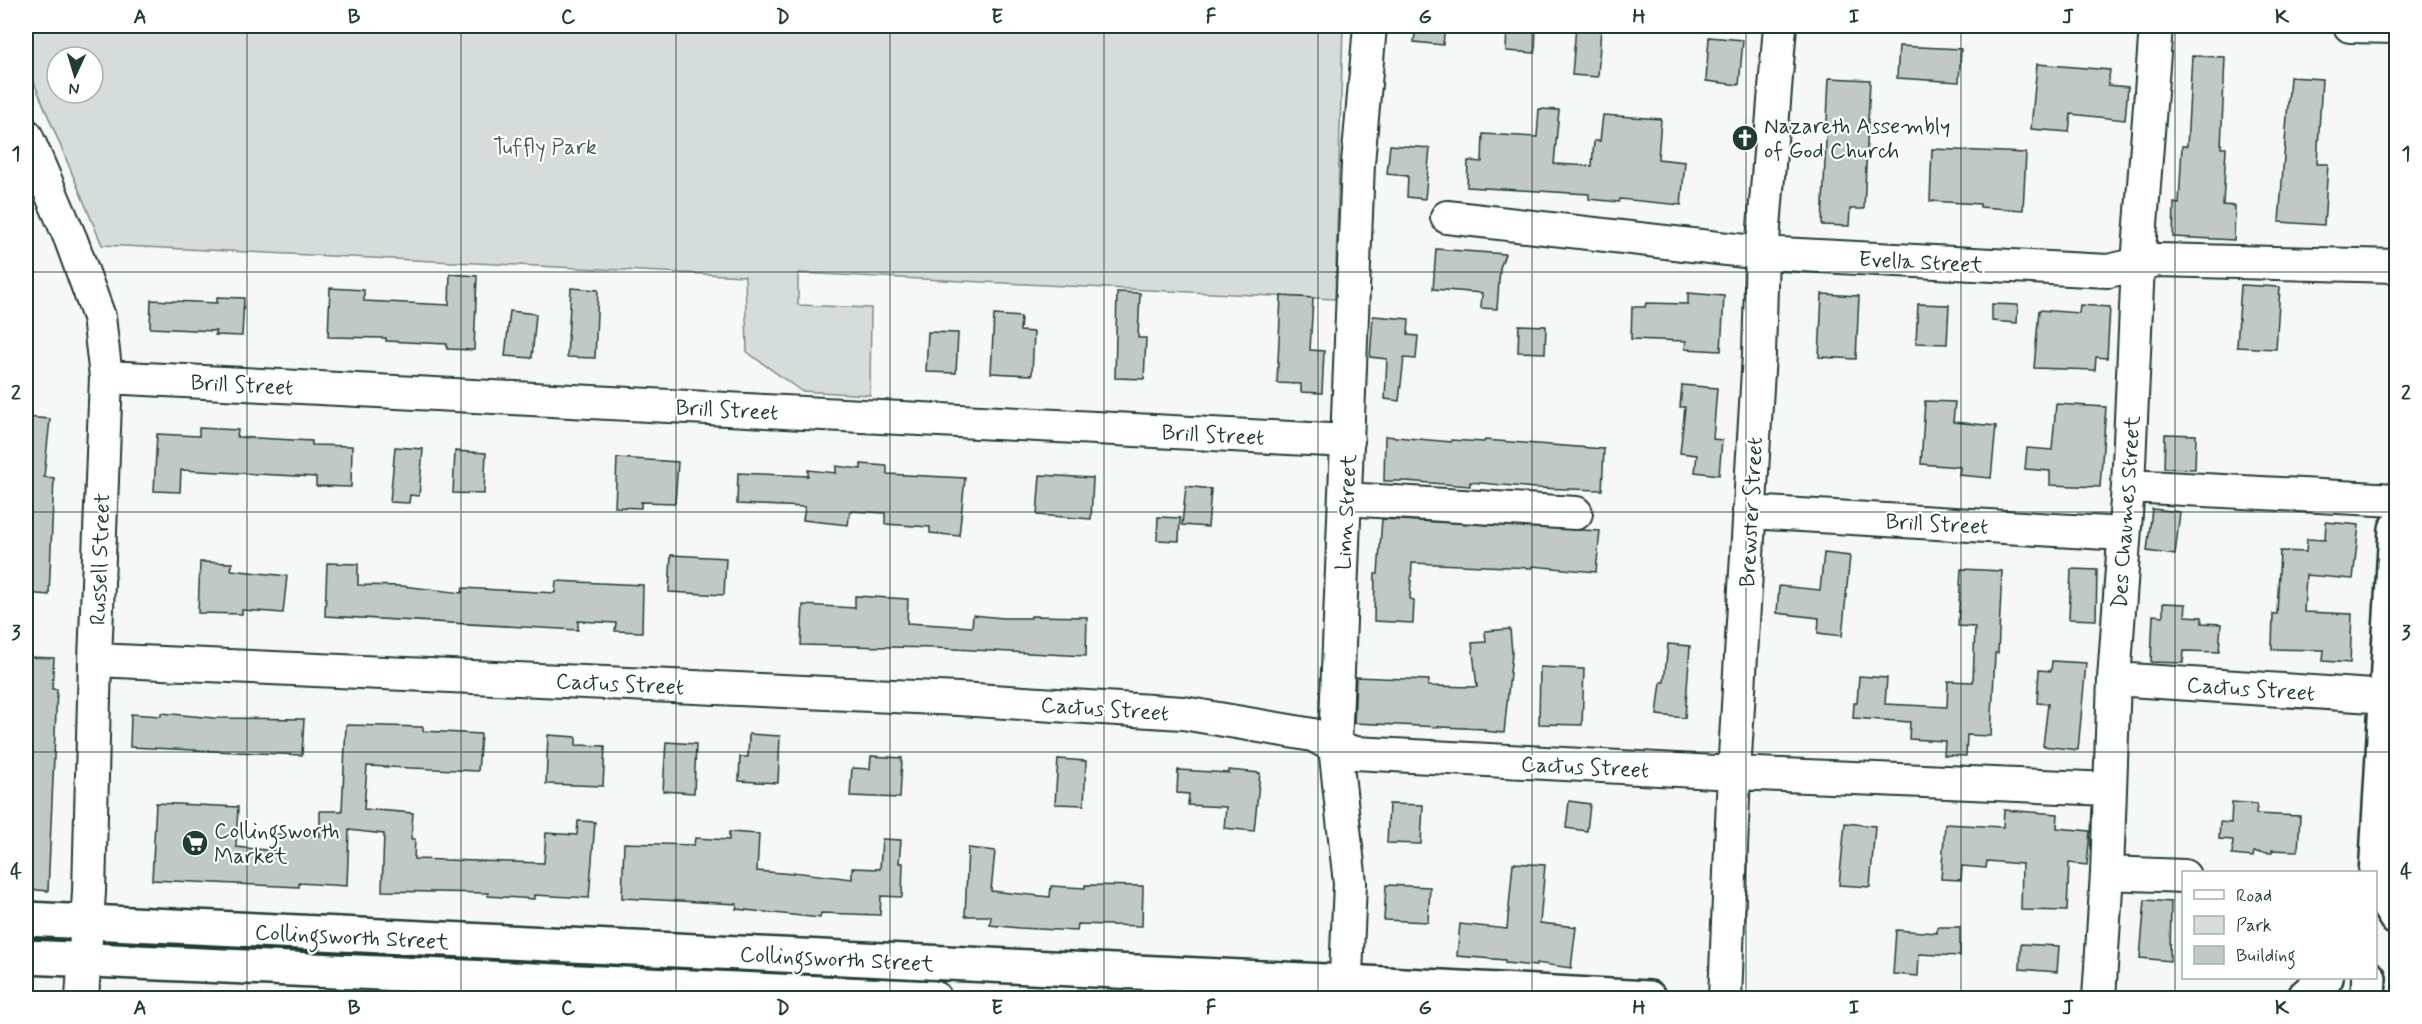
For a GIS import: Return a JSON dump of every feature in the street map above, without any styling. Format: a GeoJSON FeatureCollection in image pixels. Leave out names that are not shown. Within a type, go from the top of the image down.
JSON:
{"type":"FeatureCollection","features":[{"type":"Feature","properties":{"kind":"main road"},"geometry":{"type":"LineString","coordinates":[[2376,871],[2397,529]]}},
{"type":"Feature","properties":{"kind":"main road"},"geometry":{"type":"LineString","coordinates":[[2377,888],[2397,918]]}},
{"type":"Feature","properties":{"kind":"main road","name":"Collingsworth Street"},"geometry":{"type":"LineString","coordinates":[[26,919],[1345,990],[1649,999]]}},
{"type":"Feature","properties":{"kind":"main road","name":"Collingsworth Street"},"geometry":{"type":"LineString","coordinates":[[26,957],[934,999]]}},
{"type":"Feature","properties":{"kind":"main road"},"geometry":{"type":"LineString","coordinates":[[2303,999],[2325,979]]}},
{"type":"Feature","properties":{"kind":"main road"},"geometry":{"type":"LineString","coordinates":[[2368,999],[2369,979]]}},
{"type":"Feature","properties":{"kind":"street","name":"Linn Street"},"geometry":{"type":"LineString","coordinates":[[1345,990],[1350,883],[1335,747],[1358,163],[1370,26]]}},
{"type":"Feature","properties":{"kind":"street","name":"Brewster Street"},"geometry":{"type":"LineString","coordinates":[[1725,999],[1734,773],[1759,354],[1762,253],[1780,26]]}},
{"type":"Feature","properties":{"kind":"street","name":"Des Chaumes Street"},"geometry":{"type":"LineString","coordinates":[[2099,999],[2107,873],[2114,679],[2128,486],[2138,264],[2156,26]]}},
{"type":"Feature","properties":{"kind":"street"},"geometry":{"type":"LineString","coordinates":[[2350,26],[2397,27]]}},
{"type":"Feature","properties":{"kind":"street","name":"Russell Street"},"geometry":{"type":"LineString","coordinates":[[26,135],[71,240],[99,317],[106,377],[88,923],[82,999]]}},
{"type":"Feature","properties":{"kind":"street","name":"Evella Street"},"geometry":{"type":"LineString","coordinates":[[1447,217],[1762,253],[2108,271],[2158,260],[2397,266]]}},
{"type":"Feature","properties":{"kind":"street","name":"Brill Street"},"geometry":{"type":"LineString","coordinates":[[106,377],[1348,441]]}},
{"type":"Feature","properties":{"kind":"street"},"geometry":{"type":"LineString","coordinates":[[2128,486],[2397,500]]}},
{"type":"Feature","properties":{"kind":"street"},"geometry":{"type":"LineString","coordinates":[[1345,499],[1576,513]]}},
{"type":"Feature","properties":{"kind":"street","name":"Brill Street"},"geometry":{"type":"LineString","coordinates":[[1749,512],[2124,534]]}},
{"type":"Feature","properties":{"kind":"street","name":"Cactus Street"},"geometry":{"type":"LineString","coordinates":[[95,660],[959,699],[1183,713],[1313,735],[1335,747],[1355,753],[1734,773],[2110,789]]}},
{"type":"Feature","properties":{"kind":"street","name":"Cactus Street"},"geometry":{"type":"LineString","coordinates":[[2114,679],[2388,697]]}},
{"type":"Feature","properties":{"kind":"street"},"geometry":{"type":"LineString","coordinates":[[2107,873],[2182,876]]}},
{"type":"Feature","properties":{"kind":"green space","name":"Tuffly Park"},"geometry":{"type":"Polygon","coordinates":[[[26,26],[1343,26],[1335,299],[798,273],[798,305],[871,308],[870,395],[801,391],[747,352],[745,276],[102,245],[26,63],[26,26]]]}},
{"type":"Feature","properties":{"kind":"building"},"geometry":{"type":"Polygon","coordinates":[[[1416,26],[1445,26],[1443,45],[1414,42],[1416,26]]]}},
{"type":"Feature","properties":{"kind":"building"},"geometry":{"type":"Polygon","coordinates":[[[1507,26],[1536,26],[1535,53],[1506,51],[1507,26]]]}},
{"type":"Feature","properties":{"kind":"building"},"geometry":{"type":"Polygon","coordinates":[[[1576,26],[1601,26],[1598,77],[1572,75],[1576,26]]]}},
{"type":"Feature","properties":{"kind":"building"},"geometry":{"type":"Polygon","coordinates":[[[1709,37],[1743,40],[1739,85],[1706,81],[1709,37]]]}},
{"type":"Feature","properties":{"kind":"building"},"geometry":{"type":"Polygon","coordinates":[[[1899,46],[1961,49],[1959,82],[1897,78],[1899,46]]]}},
{"type":"Feature","properties":{"kind":"building"},"geometry":{"type":"Polygon","coordinates":[[[2192,56],[2225,57],[2221,148],[2226,148],[2223,205],[2235,206],[2234,240],[2173,237],[2174,203],[2179,204],[2182,146],[2187,146],[2192,56]]]}},
{"type":"Feature","properties":{"kind":"building"},"geometry":{"type":"Polygon","coordinates":[[[2037,64],[2110,70],[2108,85],[2128,87],[2125,120],[2071,114],[2069,132],[2031,129],[2037,64]]]}},
{"type":"Feature","properties":{"kind":"building"},"geometry":{"type":"Polygon","coordinates":[[[2290,77],[2322,79],[2317,164],[2328,164],[2324,225],[2279,222],[2290,77]]]}},
{"type":"Feature","properties":{"kind":"building"},"geometry":{"type":"Polygon","coordinates":[[[1829,78],[1870,80],[1864,209],[1850,209],[1849,226],[1822,225],[1829,78]]]}},
{"type":"Feature","properties":{"kind":"building"},"geometry":{"type":"Polygon","coordinates":[[[1539,109],[1559,110],[1554,164],[1592,166],[1594,141],[1600,141],[1603,115],[1661,119],[1658,159],[1685,162],[1681,205],[1620,199],[1619,202],[1589,199],[1589,194],[1467,187],[1468,161],[1482,162],[1483,134],[1537,137],[1539,109]]]}},
{"type":"Feature","properties":{"kind":"building"},"geometry":{"type":"Polygon","coordinates":[[[1390,145],[1430,148],[1425,199],[1407,197],[1408,176],[1387,174],[1390,145]]]}},
{"type":"Feature","properties":{"kind":"building"},"geometry":{"type":"Polygon","coordinates":[[[1932,149],[2026,153],[2023,210],[1980,207],[1980,204],[1930,201],[1932,149]]]}},
{"type":"Feature","properties":{"kind":"building"},"geometry":{"type":"Polygon","coordinates":[[[1436,249],[1505,254],[1500,268],[1497,309],[1481,308],[1482,293],[1433,289],[1436,249]]]}},
{"type":"Feature","properties":{"kind":"building"},"geometry":{"type":"Polygon","coordinates":[[[450,274],[477,276],[474,350],[447,349],[447,344],[386,341],[386,338],[328,337],[330,288],[364,290],[364,301],[449,305],[450,274]]]}},
{"type":"Feature","properties":{"kind":"building"},"geometry":{"type":"Polygon","coordinates":[[[2241,285],[2280,287],[2276,349],[2237,347],[2241,285]]]}},
{"type":"Feature","properties":{"kind":"building"},"geometry":{"type":"Polygon","coordinates":[[[571,288],[598,290],[595,358],[567,357],[571,288]]]}},
{"type":"Feature","properties":{"kind":"building"},"geometry":{"type":"Polygon","coordinates":[[[1117,292],[1140,293],[1138,338],[1146,338],[1144,379],[1115,378],[1117,292]]]}},
{"type":"Feature","properties":{"kind":"building"},"geometry":{"type":"Polygon","coordinates":[[[1688,293],[1724,296],[1721,351],[1685,349],[1686,341],[1631,339],[1632,307],[1645,307],[1646,303],[1688,304],[1688,293]]]}},
{"type":"Feature","properties":{"kind":"building"},"geometry":{"type":"Polygon","coordinates":[[[1822,294],[1859,296],[1856,359],[1819,357],[1822,294]]]}},
{"type":"Feature","properties":{"kind":"building"},"geometry":{"type":"Polygon","coordinates":[[[1281,296],[1313,298],[1310,350],[1324,351],[1322,393],[1301,392],[1301,384],[1277,383],[1281,296]]]}},
{"type":"Feature","properties":{"kind":"building"},"geometry":{"type":"Polygon","coordinates":[[[217,297],[244,298],[242,336],[215,335],[216,331],[150,328],[151,300],[217,303],[217,297]]]}},
{"type":"Feature","properties":{"kind":"building"},"geometry":{"type":"Polygon","coordinates":[[[1918,304],[1949,305],[1947,344],[1916,343],[1918,304]]]}},
{"type":"Feature","properties":{"kind":"building"},"geometry":{"type":"Polygon","coordinates":[[[1992,304],[2018,305],[2017,323],[1992,321],[1992,304]]]}},
{"type":"Feature","properties":{"kind":"building"},"geometry":{"type":"Polygon","coordinates":[[[2080,305],[2110,307],[2107,358],[2096,357],[2095,370],[2034,368],[2039,310],[2079,313],[2080,305]]]}},
{"type":"Feature","properties":{"kind":"building"},"geometry":{"type":"Polygon","coordinates":[[[510,311],[536,314],[532,358],[505,356],[510,311]]]}},
{"type":"Feature","properties":{"kind":"building"},"geometry":{"type":"Polygon","coordinates":[[[994,315],[1021,317],[1020,331],[1034,332],[1032,375],[991,373],[994,315]]]}},
{"type":"Feature","properties":{"kind":"building"},"geometry":{"type":"Polygon","coordinates":[[[1373,316],[1409,319],[1408,335],[1418,336],[1416,359],[1404,358],[1399,401],[1385,399],[1387,359],[1370,357],[1373,316]]]}},
{"type":"Feature","properties":{"kind":"building"},"geometry":{"type":"Polygon","coordinates":[[[1519,325],[1546,326],[1545,353],[1518,352],[1519,325]]]}},
{"type":"Feature","properties":{"kind":"building"},"geometry":{"type":"Polygon","coordinates":[[[928,332],[958,333],[956,373],[926,372],[928,332]]]}},
{"type":"Feature","properties":{"kind":"building"},"geometry":{"type":"Polygon","coordinates":[[[1682,385],[1717,388],[1713,439],[1722,440],[1719,475],[1695,472],[1697,455],[1680,453],[1685,407],[1680,407],[1682,385]]]}},
{"type":"Feature","properties":{"kind":"building"},"geometry":{"type":"Polygon","coordinates":[[[1925,401],[1955,402],[1953,422],[1996,426],[1991,478],[1959,475],[1960,467],[1921,464],[1925,401]]]}},
{"type":"Feature","properties":{"kind":"building"},"geometry":{"type":"Polygon","coordinates":[[[2056,404],[2106,407],[2100,487],[2050,485],[2050,471],[2025,469],[2027,448],[2052,450],[2056,404]]]}},
{"type":"Feature","properties":{"kind":"building"},"geometry":{"type":"Polygon","coordinates":[[[26,417],[50,419],[44,477],[54,478],[49,595],[26,593],[26,417]]]}},
{"type":"Feature","properties":{"kind":"building"},"geometry":{"type":"Polygon","coordinates":[[[199,428],[238,430],[237,437],[312,441],[312,445],[352,446],[351,487],[316,486],[316,477],[181,470],[180,492],[154,491],[157,434],[199,436],[199,428]]]}},
{"type":"Feature","properties":{"kind":"building"},"geometry":{"type":"Polygon","coordinates":[[[2165,434],[2196,435],[2195,469],[2164,468],[2165,434]]]}},
{"type":"Feature","properties":{"kind":"building"},"geometry":{"type":"Polygon","coordinates":[[[1385,436],[1451,442],[1451,440],[1484,442],[1485,440],[1604,449],[1602,490],[1535,488],[1470,482],[1470,486],[1384,481],[1385,436]]]}},
{"type":"Feature","properties":{"kind":"building"},"geometry":{"type":"Polygon","coordinates":[[[395,447],[423,449],[419,496],[410,495],[409,503],[390,502],[395,447]]]}},
{"type":"Feature","properties":{"kind":"building"},"geometry":{"type":"Polygon","coordinates":[[[455,451],[486,453],[484,494],[453,493],[455,451]]]}},
{"type":"Feature","properties":{"kind":"building"},"geometry":{"type":"Polygon","coordinates":[[[617,458],[678,462],[675,503],[641,502],[641,508],[615,507],[617,458]]]}},
{"type":"Feature","properties":{"kind":"building"},"geometry":{"type":"Polygon","coordinates":[[[861,464],[887,466],[887,474],[965,478],[959,536],[930,533],[930,527],[885,524],[885,513],[850,511],[848,525],[803,520],[805,507],[737,504],[738,473],[808,476],[808,470],[836,473],[836,466],[861,469],[861,464]]]}},
{"type":"Feature","properties":{"kind":"building"},"geometry":{"type":"Polygon","coordinates":[[[1040,475],[1093,478],[1091,519],[1037,515],[1040,475]]]}},
{"type":"Feature","properties":{"kind":"building"},"geometry":{"type":"Polygon","coordinates":[[[1186,486],[1211,489],[1208,527],[1182,525],[1186,486]]]}},
{"type":"Feature","properties":{"kind":"building"},"geometry":{"type":"Polygon","coordinates":[[[2152,509],[2180,512],[2175,555],[2147,551],[2152,509]]]}},
{"type":"Feature","properties":{"kind":"building"},"geometry":{"type":"Polygon","coordinates":[[[1158,517],[1180,518],[1179,541],[1157,540],[1158,517]]]}},
{"type":"Feature","properties":{"kind":"building"},"geometry":{"type":"Polygon","coordinates":[[[1382,519],[1600,531],[1596,572],[1532,566],[1532,568],[1412,563],[1410,599],[1414,600],[1413,623],[1374,621],[1375,574],[1378,574],[1382,519]]]}},
{"type":"Feature","properties":{"kind":"building"},"geometry":{"type":"Polygon","coordinates":[[[2326,522],[2359,525],[2353,579],[2306,575],[2304,612],[2352,614],[2350,663],[2323,661],[2324,650],[2272,649],[2273,614],[2277,614],[2280,551],[2306,552],[2307,539],[2325,540],[2326,522]]]}},
{"type":"Feature","properties":{"kind":"building"},"geometry":{"type":"Polygon","coordinates":[[[1824,553],[1850,556],[1842,636],[1818,633],[1819,618],[1777,613],[1779,586],[1820,590],[1824,553]]]}},
{"type":"Feature","properties":{"kind":"building"},"geometry":{"type":"Polygon","coordinates":[[[671,555],[726,558],[724,595],[669,592],[671,555]]]}},
{"type":"Feature","properties":{"kind":"building"},"geometry":{"type":"Polygon","coordinates":[[[200,562],[232,563],[231,570],[287,576],[283,613],[242,610],[242,614],[198,613],[200,562]]]}},
{"type":"Feature","properties":{"kind":"building"},"geometry":{"type":"Polygon","coordinates":[[[327,563],[358,564],[358,585],[402,586],[462,593],[463,588],[555,593],[556,581],[643,585],[642,632],[615,631],[616,623],[578,621],[578,630],[325,616],[327,563]]]}},
{"type":"Feature","properties":{"kind":"building"},"geometry":{"type":"Polygon","coordinates":[[[1961,569],[2002,571],[1991,736],[1967,735],[1966,756],[1944,755],[1945,741],[1909,739],[1910,722],[1853,718],[1854,703],[1857,703],[1859,676],[1887,678],[1885,704],[1947,707],[1948,681],[1973,682],[1975,627],[1958,626],[1961,569]]]}},
{"type":"Feature","properties":{"kind":"building"},"geometry":{"type":"Polygon","coordinates":[[[2071,569],[2097,570],[2096,620],[2069,619],[2071,569]]]}},
{"type":"Feature","properties":{"kind":"building"},"geometry":{"type":"Polygon","coordinates":[[[855,596],[908,599],[907,623],[972,627],[973,615],[1003,618],[1087,617],[1086,656],[936,648],[801,645],[803,605],[855,608],[855,596]]]}},
{"type":"Feature","properties":{"kind":"building"},"geometry":{"type":"Polygon","coordinates":[[[2163,603],[2186,604],[2185,616],[2202,617],[2202,623],[2221,624],[2219,652],[2184,651],[2183,663],[2151,662],[2153,615],[2163,616],[2163,603]]]}},
{"type":"Feature","properties":{"kind":"building"},"geometry":{"type":"Polygon","coordinates":[[[1510,629],[1512,653],[1504,733],[1484,731],[1485,729],[1354,723],[1356,677],[1429,680],[1428,686],[1477,687],[1472,643],[1486,642],[1485,631],[1510,629]]]}},
{"type":"Feature","properties":{"kind":"building"},"geometry":{"type":"Polygon","coordinates":[[[1668,644],[1690,646],[1685,718],[1657,715],[1661,682],[1664,682],[1668,644]]]}},
{"type":"Feature","properties":{"kind":"building"},"geometry":{"type":"Polygon","coordinates":[[[26,657],[54,658],[52,689],[57,689],[48,891],[26,889],[26,657]]]}},
{"type":"Feature","properties":{"kind":"building"},"geometry":{"type":"Polygon","coordinates":[[[2052,661],[2086,663],[2078,750],[2043,746],[2048,704],[2037,703],[2039,670],[2051,671],[2052,661]]]}},
{"type":"Feature","properties":{"kind":"building"},"geometry":{"type":"Polygon","coordinates":[[[1540,667],[1584,669],[1582,725],[1539,724],[1540,667]]]}},
{"type":"Feature","properties":{"kind":"building"},"geometry":{"type":"Polygon","coordinates":[[[161,713],[214,718],[304,719],[302,755],[130,747],[131,714],[161,716],[161,713]]]}},
{"type":"Feature","properties":{"kind":"building"},"geometry":{"type":"Polygon","coordinates":[[[346,725],[423,727],[423,731],[481,734],[478,771],[367,766],[364,809],[413,813],[411,839],[415,839],[414,859],[544,863],[546,833],[577,835],[578,821],[595,822],[589,898],[534,895],[534,899],[488,896],[488,893],[382,891],[384,834],[349,830],[347,886],[299,883],[299,887],[152,880],[156,803],[238,807],[236,847],[275,851],[276,834],[320,836],[320,811],[342,811],[346,725]]]}},
{"type":"Feature","properties":{"kind":"building"},"geometry":{"type":"Polygon","coordinates":[[[749,734],[780,736],[778,783],[739,781],[740,757],[748,757],[749,734]]]}},
{"type":"Feature","properties":{"kind":"building"},"geometry":{"type":"Polygon","coordinates":[[[548,735],[576,737],[576,745],[605,746],[603,786],[546,784],[548,735]]]}},
{"type":"Feature","properties":{"kind":"building"},"geometry":{"type":"Polygon","coordinates":[[[666,742],[696,744],[694,793],[663,791],[666,742]]]}},
{"type":"Feature","properties":{"kind":"building"},"geometry":{"type":"Polygon","coordinates":[[[871,756],[902,758],[900,798],[850,796],[852,768],[870,769],[871,756]]]}},
{"type":"Feature","properties":{"kind":"building"},"geometry":{"type":"Polygon","coordinates":[[[1058,759],[1086,761],[1084,805],[1055,804],[1058,759]]]}},
{"type":"Feature","properties":{"kind":"building"},"geometry":{"type":"Polygon","coordinates":[[[1178,770],[1229,773],[1229,770],[1260,773],[1254,831],[1224,828],[1226,807],[1188,805],[1189,794],[1177,793],[1178,770]]]}},
{"type":"Feature","properties":{"kind":"building"},"geometry":{"type":"Polygon","coordinates":[[[1569,801],[1590,804],[1587,831],[1566,828],[1569,801]]]}},
{"type":"Feature","properties":{"kind":"building"},"geometry":{"type":"Polygon","coordinates":[[[2232,802],[2257,804],[2256,814],[2300,816],[2298,851],[2254,852],[2253,857],[2232,855],[2233,840],[2219,839],[2220,822],[2231,823],[2232,802]]]}},
{"type":"Feature","properties":{"kind":"building"},"geometry":{"type":"Polygon","coordinates":[[[1389,804],[1423,805],[1421,844],[1387,843],[1389,804]]]}},
{"type":"Feature","properties":{"kind":"building"},"geometry":{"type":"Polygon","coordinates":[[[2004,810],[2058,814],[2057,828],[2090,831],[2087,865],[2069,863],[2067,911],[2021,910],[2022,864],[1987,861],[1986,868],[1962,866],[1961,880],[1941,879],[1945,824],[2003,827],[2004,810]]]}},
{"type":"Feature","properties":{"kind":"building"},"geometry":{"type":"Polygon","coordinates":[[[1845,823],[1875,826],[1870,887],[1839,885],[1845,823]]]}},
{"type":"Feature","properties":{"kind":"building"},"geometry":{"type":"Polygon","coordinates":[[[729,832],[759,834],[757,871],[793,874],[793,872],[852,879],[852,868],[880,869],[882,839],[901,840],[899,863],[903,863],[902,897],[881,896],[880,915],[821,913],[820,918],[736,909],[737,904],[622,898],[624,843],[694,845],[695,838],[729,840],[729,832]]]}},
{"type":"Feature","properties":{"kind":"building"},"geometry":{"type":"Polygon","coordinates":[[[968,848],[995,851],[991,891],[1050,897],[1051,886],[1085,888],[1085,885],[1143,886],[1142,926],[1078,924],[1077,931],[1019,928],[990,925],[991,916],[965,916],[968,848]]]}},
{"type":"Feature","properties":{"kind":"building"},"geometry":{"type":"Polygon","coordinates":[[[1513,863],[1545,865],[1540,923],[1576,927],[1571,968],[1536,963],[1536,966],[1505,963],[1505,960],[1457,956],[1460,924],[1507,929],[1513,863]]]}},
{"type":"Feature","properties":{"kind":"building"},"geometry":{"type":"Polygon","coordinates":[[[1386,885],[1430,887],[1428,922],[1384,920],[1386,885]]]}},
{"type":"Feature","properties":{"kind":"building"},"geometry":{"type":"Polygon","coordinates":[[[2145,900],[2171,902],[2170,961],[2140,958],[2145,900]]]}},
{"type":"Feature","properties":{"kind":"building"},"geometry":{"type":"Polygon","coordinates":[[[1937,927],[1960,927],[1960,956],[1919,954],[1918,976],[1893,974],[1896,930],[1937,933],[1937,927]]]}},
{"type":"Feature","properties":{"kind":"building"},"geometry":{"type":"Polygon","coordinates":[[[2021,944],[2059,946],[2057,972],[2020,969],[2021,944]]]}},
{"type":"Feature","properties":{"kind":"place","name":"Nazareth Assembly of God Church"},"geometry":{"type":"Point","coordinates":[1745,138]}},
{"type":"Feature","properties":{"kind":"place","name":"Collingsworth Market"},"geometry":{"type":"Point","coordinates":[195,843]}}]}
